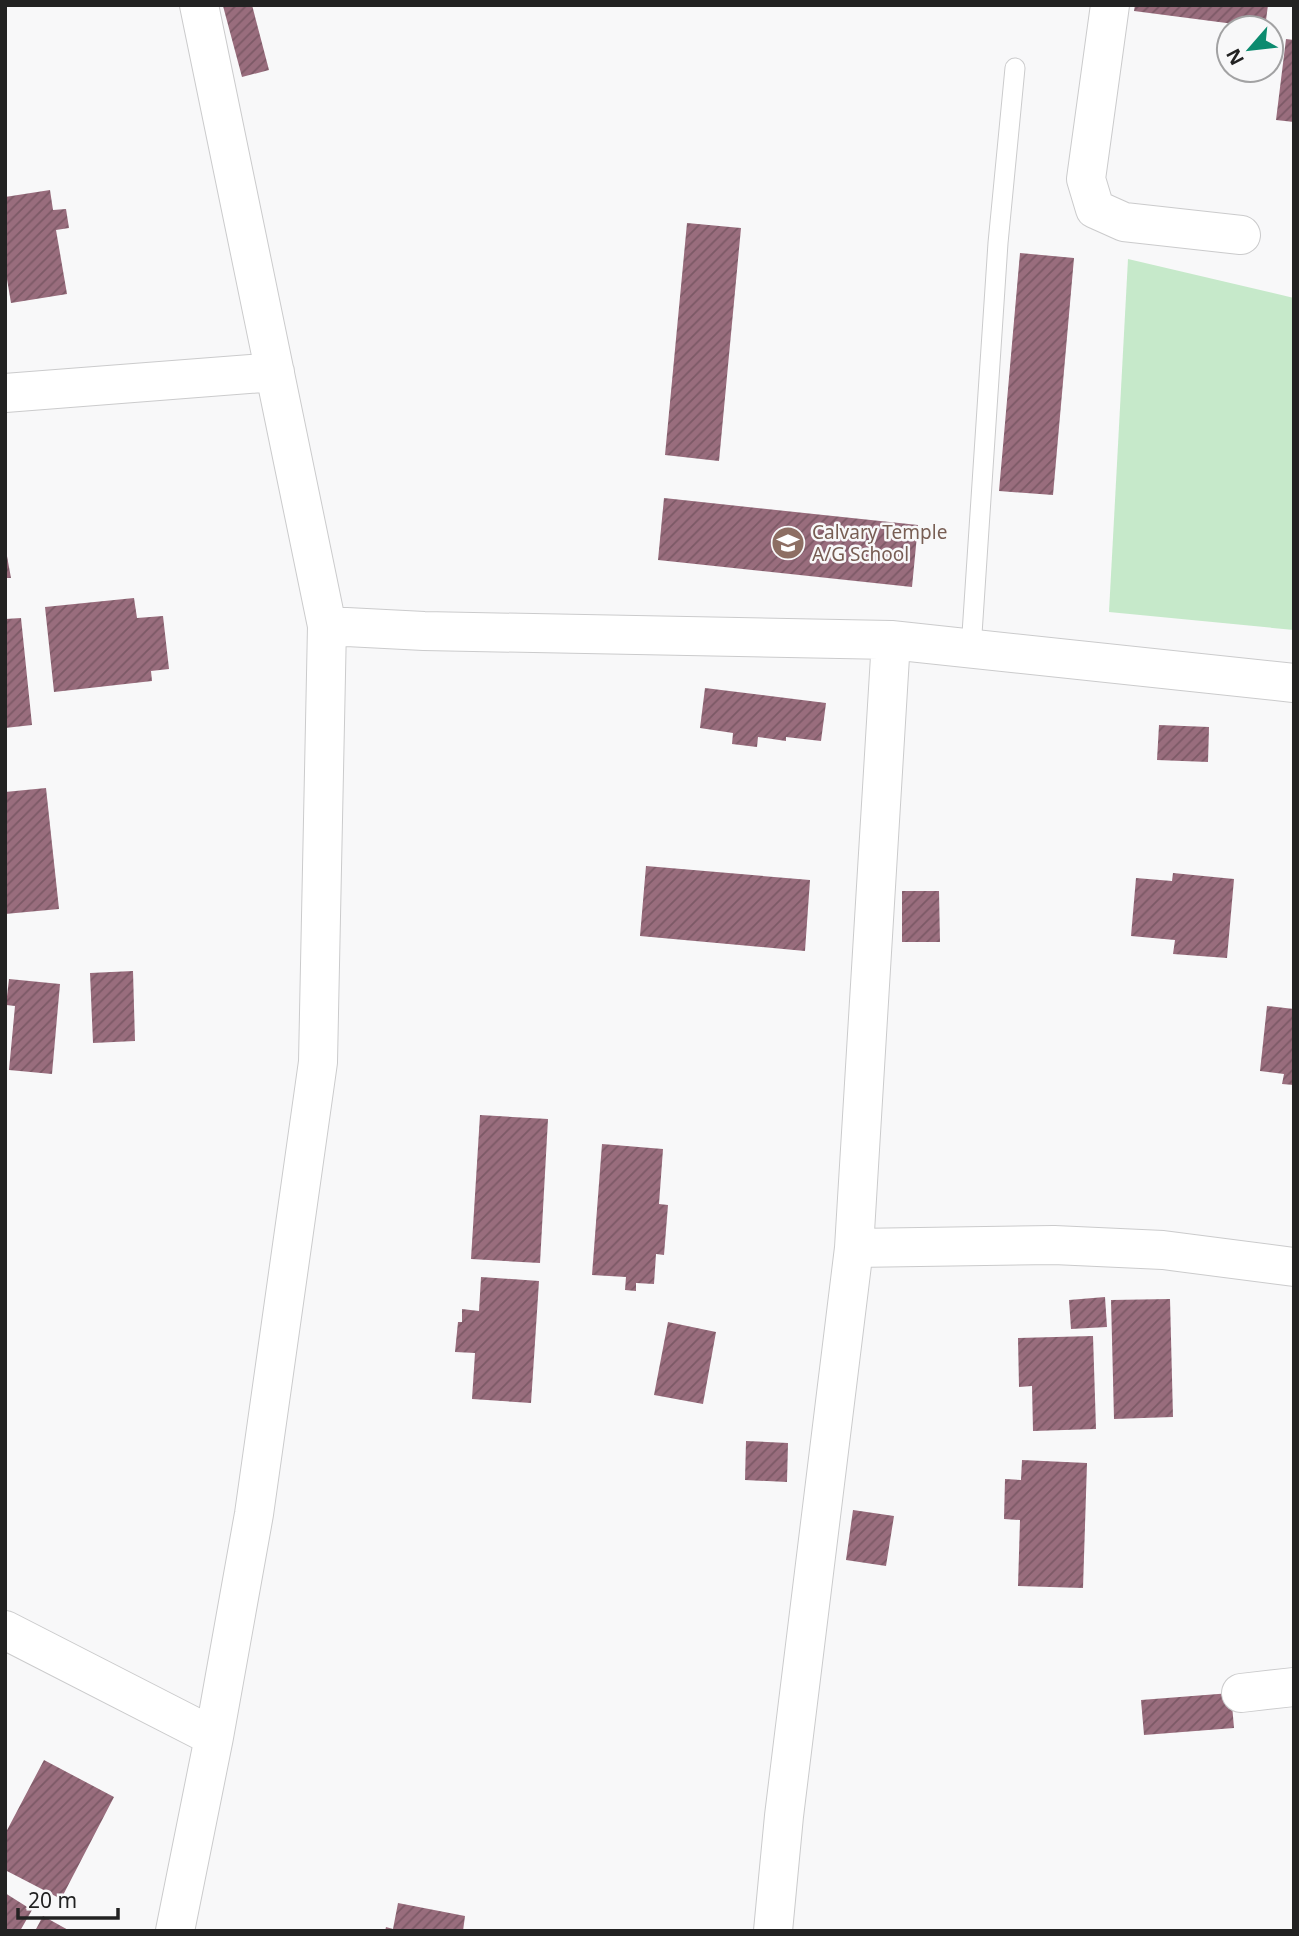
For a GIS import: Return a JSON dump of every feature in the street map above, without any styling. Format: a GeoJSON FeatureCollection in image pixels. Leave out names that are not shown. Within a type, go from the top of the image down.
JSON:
{"type":"FeatureCollection","features":[{"type":"Feature","properties":{"kind":"street"},"geometry":{"type":"LineString","coordinates":[[175,1931],[215,1737],[254,1514],[318,1062],[327,626],[200,5]]}},
{"type":"Feature","properties":{"kind":"street"},"geometry":{"type":"LineString","coordinates":[[1110,5],[1086,179],[1095,209],[1124,222],[1241,235]]}},
{"type":"Feature","properties":{"kind":"street"},"geometry":{"type":"LineString","coordinates":[[5,393],[275,372]]}},
{"type":"Feature","properties":{"kind":"street"},"geometry":{"type":"LineString","coordinates":[[327,626],[438,632],[891,640],[1294,683]]}},
{"type":"Feature","properties":{"kind":"street"},"geometry":{"type":"LineString","coordinates":[[772,1931],[854,1248],[891,640]]}},
{"type":"Feature","properties":{"kind":"street"},"geometry":{"type":"LineString","coordinates":[[854,1248],[1068,1246],[1163,1250],[1294,1267]]}},
{"type":"Feature","properties":{"kind":"street"},"geometry":{"type":"LineString","coordinates":[[5,1630],[215,1737]]}},
{"type":"Feature","properties":{"kind":"street"},"geometry":{"type":"LineString","coordinates":[[1241,1693],[1294,1687]]}},
{"type":"Feature","properties":{"kind":"lane"},"geometry":{"type":"LineString","coordinates":[[971,649],[998,243],[1014,68]]}},
{"type":"Feature","properties":{"kind":"green space"},"geometry":{"type":"Polygon","coordinates":[[[1128,259],[1294,298],[1294,630],[1109,612],[1128,259]]]}},
{"type":"Feature","properties":{"kind":"building"},"geometry":{"type":"Polygon","coordinates":[[[252,5],[269,70],[242,77],[223,6],[252,5]]]}},
{"type":"Feature","properties":{"kind":"building"},"geometry":{"type":"Polygon","coordinates":[[[1135,5],[1268,5],[1267,14],[1215,14],[1215,22],[1134,11],[1135,5]]]}},
{"type":"Feature","properties":{"kind":"building"},"geometry":{"type":"Polygon","coordinates":[[[1286,39],[1294,40],[1294,122],[1276,120],[1280,84],[1285,84],[1286,39]]]}},
{"type":"Feature","properties":{"kind":"building"},"geometry":{"type":"Polygon","coordinates":[[[50,190],[53,210],[66,209],[69,228],[56,230],[67,294],[11,303],[5,267],[5,197],[50,190]]]}},
{"type":"Feature","properties":{"kind":"building"},"geometry":{"type":"Polygon","coordinates":[[[687,223],[741,228],[719,461],[665,455],[687,223]]]}},
{"type":"Feature","properties":{"kind":"building"},"geometry":{"type":"Polygon","coordinates":[[[1020,253],[1074,258],[1053,495],[999,491],[1020,253]]]}},
{"type":"Feature","properties":{"kind":"building","name":"Calvary Temple A/G School"},"geometry":{"type":"Polygon","coordinates":[[[664,498],[918,525],[912,587],[658,560],[664,498]]]}},
{"type":"Feature","properties":{"kind":"building"},"geometry":{"type":"Polygon","coordinates":[[[5,545],[11,578],[5,578],[5,545]]]}},
{"type":"Feature","properties":{"kind":"building"},"geometry":{"type":"Polygon","coordinates":[[[134,598],[137,618],[163,616],[169,669],[151,671],[152,681],[54,692],[45,607],[134,598]]]}},
{"type":"Feature","properties":{"kind":"building"},"geometry":{"type":"Polygon","coordinates":[[[21,618],[32,725],[5,728],[5,619],[21,618]]]}},
{"type":"Feature","properties":{"kind":"building"},"geometry":{"type":"Polygon","coordinates":[[[705,688],[826,703],[821,741],[786,737],[786,741],[758,737],[757,747],[732,744],[733,733],[700,728],[705,688]]]}},
{"type":"Feature","properties":{"kind":"building"},"geometry":{"type":"Polygon","coordinates":[[[1159,725],[1209,727],[1208,762],[1157,760],[1159,725]]]}},
{"type":"Feature","properties":{"kind":"building"},"geometry":{"type":"Polygon","coordinates":[[[46,788],[59,909],[5,914],[5,792],[46,788]]]}},
{"type":"Feature","properties":{"kind":"building"},"geometry":{"type":"Polygon","coordinates":[[[646,866],[810,880],[805,951],[640,936],[646,866]]]}},
{"type":"Feature","properties":{"kind":"building"},"geometry":{"type":"Polygon","coordinates":[[[1173,873],[1234,879],[1227,958],[1173,954],[1175,940],[1131,936],[1136,878],[1172,881],[1173,873]]]}},
{"type":"Feature","properties":{"kind":"building"},"geometry":{"type":"Polygon","coordinates":[[[902,891],[939,891],[940,942],[902,942],[902,891]]]}},
{"type":"Feature","properties":{"kind":"building"},"geometry":{"type":"Polygon","coordinates":[[[133,971],[135,1041],[93,1043],[90,973],[133,971]]]}},
{"type":"Feature","properties":{"kind":"building"},"geometry":{"type":"Polygon","coordinates":[[[9,979],[60,984],[52,1074],[9,1070],[15,1006],[6,1005],[9,979]]]}},
{"type":"Feature","properties":{"kind":"building"},"geometry":{"type":"Polygon","coordinates":[[[1267,1006],[1294,1009],[1294,1085],[1282,1084],[1284,1074],[1260,1071],[1267,1006]]]}},
{"type":"Feature","properties":{"kind":"building"},"geometry":{"type":"Polygon","coordinates":[[[480,1115],[548,1119],[540,1263],[471,1259],[480,1115]]]}},
{"type":"Feature","properties":{"kind":"building"},"geometry":{"type":"Polygon","coordinates":[[[602,1144],[663,1149],[659,1204],[668,1205],[664,1255],[656,1254],[654,1284],[636,1283],[636,1291],[625,1290],[626,1277],[592,1275],[602,1144]]]}},
{"type":"Feature","properties":{"kind":"building"},"geometry":{"type":"Polygon","coordinates":[[[481,1277],[539,1281],[531,1403],[472,1399],[475,1353],[455,1352],[462,1309],[479,1311],[481,1277]]]}},
{"type":"Feature","properties":{"kind":"building"},"geometry":{"type":"Polygon","coordinates":[[[1105,1297],[1107,1327],[1071,1329],[1069,1300],[1105,1297]]]}},
{"type":"Feature","properties":{"kind":"building"},"geometry":{"type":"Polygon","coordinates":[[[1170,1299],[1173,1417],[1114,1419],[1111,1300],[1170,1299]]]}},
{"type":"Feature","properties":{"kind":"building"},"geometry":{"type":"Polygon","coordinates":[[[668,1322],[716,1332],[703,1404],[654,1395],[668,1322]]]}},
{"type":"Feature","properties":{"kind":"building"},"geometry":{"type":"Polygon","coordinates":[[[1093,1336],[1096,1429],[1033,1431],[1032,1386],[1019,1387],[1018,1338],[1093,1336]]]}},
{"type":"Feature","properties":{"kind":"building"},"geometry":{"type":"Polygon","coordinates":[[[746,1441],[788,1443],[787,1482],[745,1480],[746,1441]]]}},
{"type":"Feature","properties":{"kind":"building"},"geometry":{"type":"Polygon","coordinates":[[[1022,1460],[1087,1463],[1083,1588],[1018,1586],[1020,1520],[1004,1519],[1005,1479],[1021,1480],[1022,1460]]]}},
{"type":"Feature","properties":{"kind":"building"},"geometry":{"type":"Polygon","coordinates":[[[853,1510],[894,1516],[886,1566],[846,1560],[853,1510]]]}},
{"type":"Feature","properties":{"kind":"building"},"geometry":{"type":"Polygon","coordinates":[[[1231,1693],[1234,1728],[1144,1735],[1141,1700],[1231,1693]]]}},
{"type":"Feature","properties":{"kind":"building"},"geometry":{"type":"Polygon","coordinates":[[[44,1760],[114,1797],[61,1899],[5,1870],[5,1834],[44,1760]]]}},
{"type":"Feature","properties":{"kind":"building"},"geometry":{"type":"Polygon","coordinates":[[[5,1893],[32,1910],[20,1931],[5,1931],[5,1893]]]}},
{"type":"Feature","properties":{"kind":"building"},"geometry":{"type":"Polygon","coordinates":[[[398,1903],[465,1916],[463,1931],[385,1931],[386,1927],[393,1929],[398,1903]]]}},
{"type":"Feature","properties":{"kind":"building"},"geometry":{"type":"Polygon","coordinates":[[[43,1916],[70,1931],[35,1931],[43,1916]]]}},
{"type":"Feature","properties":{"kind":"place","name":"Calvary Temple A/G School"},"geometry":{"type":"Point","coordinates":[788,543]}}]}
